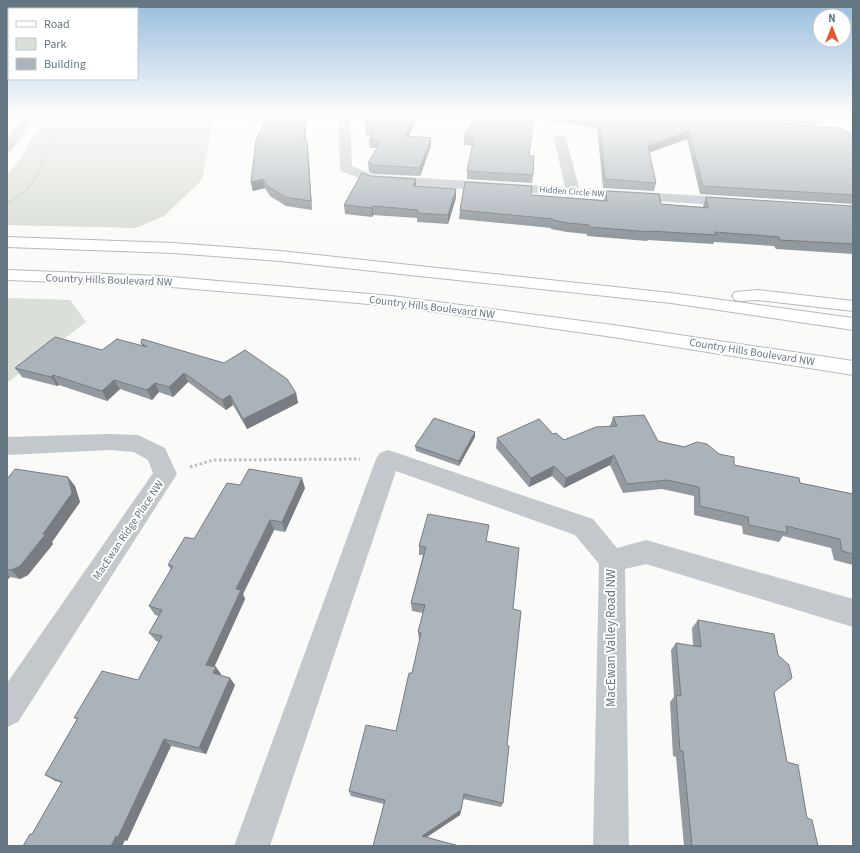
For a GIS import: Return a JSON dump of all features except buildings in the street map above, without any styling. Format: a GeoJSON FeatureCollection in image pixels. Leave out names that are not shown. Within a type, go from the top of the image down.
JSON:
{"type":"FeatureCollection","features":[{"type":"Feature","properties":{"kind":"main road"},"geometry":{"type":"LineString","coordinates":[[7,242],[173,248],[280,256],[671,298],[853,324]]}},
{"type":"Feature","properties":{"kind":"main road","name":"Country Hills Boulevard NW"},"geometry":{"type":"LineString","coordinates":[[7,276],[160,281],[392,301],[621,332],[853,368]]}},
{"type":"Feature","properties":{"kind":"main road"},"geometry":{"type":"LineString","coordinates":[[671,298],[758,295],[853,306]]}},
{"type":"Feature","properties":{"kind":"street","name":"Hidden Circle NW"},"geometry":{"type":"LineString","coordinates":[[346,156],[346,168],[371,180],[744,203]]}},
{"type":"Feature","properties":{"kind":"street"},"geometry":{"type":"LineString","coordinates":[[564,156],[573,192]]}},
{"type":"Feature","properties":{"kind":"street","name":"MacEwan Ridge Place NW"},"geometry":{"type":"LineString","coordinates":[[7,446],[110,442],[138,444],[158,454],[165,474],[7,712]]}},
{"type":"Feature","properties":{"kind":"street"},"geometry":{"type":"LineString","coordinates":[[252,846],[388,459],[584,527],[612,561]]}},
{"type":"Feature","properties":{"kind":"street","name":"MacEwan Valley Road NW"},"geometry":{"type":"LineString","coordinates":[[611,846],[612,561],[646,552],[853,613]]}},
{"type":"Feature","properties":{"kind":"path"},"geometry":{"type":"LineString","coordinates":[[7,204],[16,199],[40,173],[47,156]]}},
{"type":"Feature","properties":{"kind":"path"},"geometry":{"type":"LineString","coordinates":[[165,474],[213,460],[388,459]]}},
{"type":"Feature","properties":{"kind":"green space"},"geometry":{"type":"Polygon","coordinates":[[[22,156],[207,156],[202,180],[164,216],[136,228],[7,225],[7,175],[22,156]]]}},
{"type":"Feature","properties":{"kind":"green space"},"geometry":{"type":"Polygon","coordinates":[[[7,298],[70,300],[86,322],[7,383],[7,298]]]}}]}
